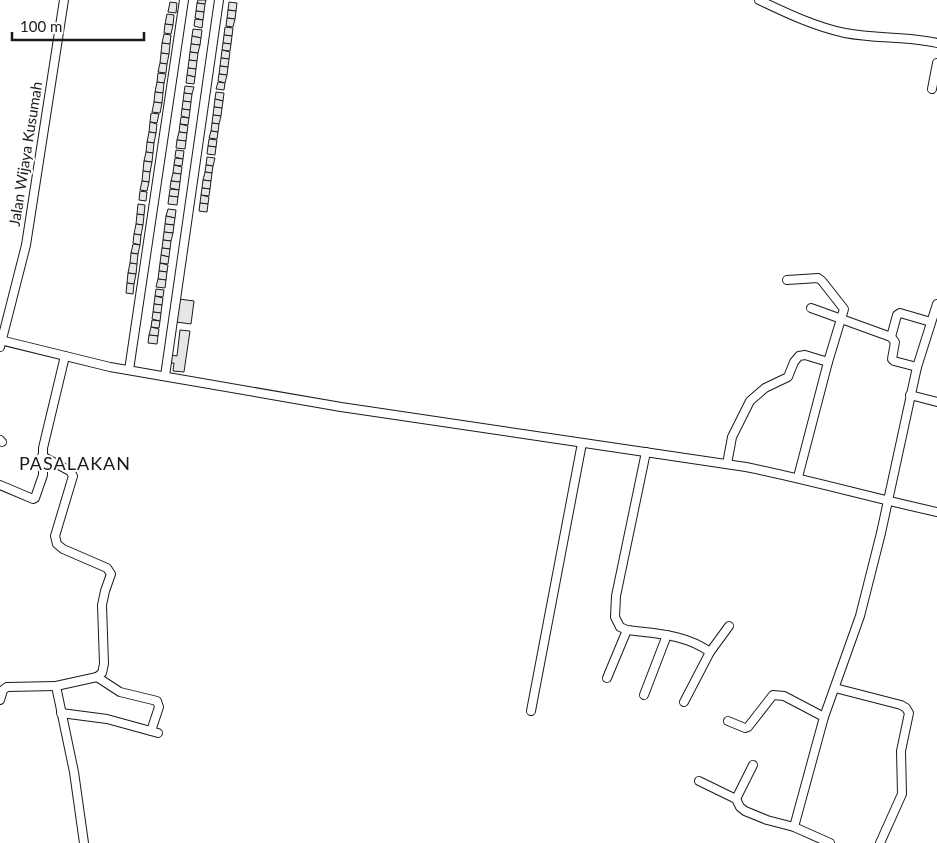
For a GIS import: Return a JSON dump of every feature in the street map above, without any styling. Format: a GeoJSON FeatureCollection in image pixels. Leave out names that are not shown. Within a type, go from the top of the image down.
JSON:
{"type":"FeatureCollection","features":[{"type":"Feature","properties":{"kind":"street","name":"Jalan Wijaya Kusumah"},"geometry":{"type":"LineString","coordinates":[[0,342],[26,245],[64,0]]}},
{"type":"Feature","properties":{"kind":"street"},"geometry":{"type":"LineString","coordinates":[[129,370],[184,0]]}},
{"type":"Feature","properties":{"kind":"street"},"geometry":{"type":"LineString","coordinates":[[165,376],[219,0]]}},
{"type":"Feature","properties":{"kind":"street"},"geometry":{"type":"LineString","coordinates":[[759,0],[785,12],[846,34],[909,38],[937,43]]}},
{"type":"Feature","properties":{"kind":"street"},"geometry":{"type":"LineString","coordinates":[[932,89],[937,63]]}},
{"type":"Feature","properties":{"kind":"street"},"geometry":{"type":"LineString","coordinates":[[787,280],[818,278],[844,309],[798,477]]}},
{"type":"Feature","properties":{"kind":"street"},"geometry":{"type":"LineString","coordinates":[[794,827],[824,717],[860,616],[876,556],[910,395],[937,304]]}},
{"type":"Feature","properties":{"kind":"street"},"geometry":{"type":"LineString","coordinates":[[811,308],[891,337],[895,342],[892,359],[917,367]]}},
{"type":"Feature","properties":{"kind":"street"},"geometry":{"type":"LineString","coordinates":[[891,337],[900,313],[931,322]]}},
{"type":"Feature","properties":{"kind":"street"},"geometry":{"type":"LineString","coordinates":[[0,342],[129,370],[341,407],[727,464],[798,477],[887,501],[937,512]]}},
{"type":"Feature","properties":{"kind":"street"},"geometry":{"type":"LineString","coordinates":[[0,485],[33,499],[43,475],[42,456],[65,356]]}},
{"type":"Feature","properties":{"kind":"street"},"geometry":{"type":"LineString","coordinates":[[727,464],[732,437],[750,400],[765,388],[788,377],[794,362],[800,356],[828,362]]}},
{"type":"Feature","properties":{"kind":"street"},"geometry":{"type":"LineString","coordinates":[[910,395],[937,402]]}},
{"type":"Feature","properties":{"kind":"street"},"geometry":{"type":"LineString","coordinates":[[531,711],[582,443]]}},
{"type":"Feature","properties":{"kind":"street"},"geometry":{"type":"LineString","coordinates":[[646,452],[616,596],[616,623],[620,628],[627,630],[690,640],[710,652]]}},
{"type":"Feature","properties":{"kind":"street"},"geometry":{"type":"LineString","coordinates":[[0,700],[3,690],[7,687],[56,686],[97,678],[102,673],[104,664],[102,604],[111,574],[107,568],[57,544],[55,536],[73,476],[70,471],[42,456]]}},
{"type":"Feature","properties":{"kind":"street"},"geometry":{"type":"LineString","coordinates":[[684,702],[710,652],[729,626]]}},
{"type":"Feature","properties":{"kind":"street"},"geometry":{"type":"LineString","coordinates":[[607,678],[627,630]]}},
{"type":"Feature","properties":{"kind":"street"},"geometry":{"type":"LineString","coordinates":[[644,695],[667,635]]}},
{"type":"Feature","properties":{"kind":"street"},"geometry":{"type":"LineString","coordinates":[[61,713],[107,719],[155,732],[159,707],[157,701],[120,692],[97,678]]}},
{"type":"Feature","properties":{"kind":"street"},"geometry":{"type":"LineString","coordinates":[[56,686],[74,772],[84,843]]}},
{"type":"Feature","properties":{"kind":"street"},"geometry":{"type":"LineString","coordinates":[[835,688],[901,705],[909,713],[901,751],[902,794],[880,843]]}},
{"type":"Feature","properties":{"kind":"street"},"geometry":{"type":"LineString","coordinates":[[728,721],[745,728],[748,727],[773,694],[784,696],[824,717]]}},
{"type":"Feature","properties":{"kind":"street"},"geometry":{"type":"LineString","coordinates":[[736,799],[753,765]]}},
{"type":"Feature","properties":{"kind":"street"},"geometry":{"type":"LineString","coordinates":[[699,781],[736,799],[744,811],[767,820],[794,827],[830,843]]}},
{"type":"Feature","properties":{"kind":"building"},"geometry":{"type":"Polygon","coordinates":[[[198,0],[206,0],[205,4],[197,3],[198,0]]]}},
{"type":"Feature","properties":{"kind":"building"},"geometry":{"type":"Polygon","coordinates":[[[170,2],[177,3],[176,13],[168,12],[170,2]]]}},
{"type":"Feature","properties":{"kind":"building"},"geometry":{"type":"Polygon","coordinates":[[[229,2],[237,3],[236,11],[228,10],[229,2]]]}},
{"type":"Feature","properties":{"kind":"building"},"geometry":{"type":"Polygon","coordinates":[[[197,3],[205,4],[204,12],[196,11],[197,3]]]}},
{"type":"Feature","properties":{"kind":"building"},"geometry":{"type":"Polygon","coordinates":[[[228,10],[236,11],[235,19],[227,18],[228,10]]]}},
{"type":"Feature","properties":{"kind":"building"},"geometry":{"type":"Polygon","coordinates":[[[196,11],[204,12],[203,20],[195,18],[196,11]]]}},
{"type":"Feature","properties":{"kind":"building"},"geometry":{"type":"Polygon","coordinates":[[[167,14],[174,15],[173,25],[165,24],[167,14]]]}},
{"type":"Feature","properties":{"kind":"building"},"geometry":{"type":"Polygon","coordinates":[[[227,18],[235,19],[233,27],[226,26],[227,18]]]}},
{"type":"Feature","properties":{"kind":"building"},"geometry":{"type":"Polygon","coordinates":[[[195,19],[203,20],[202,28],[194,26],[195,19]]]}},
{"type":"Feature","properties":{"kind":"building"},"geometry":{"type":"Polygon","coordinates":[[[165,24],[173,25],[171,34],[164,33],[165,24]]]}},
{"type":"Feature","properties":{"kind":"building"},"geometry":{"type":"Polygon","coordinates":[[[225,27],[233,28],[232,36],[224,35],[225,27]]]}},
{"type":"Feature","properties":{"kind":"building"},"geometry":{"type":"Polygon","coordinates":[[[193,29],[202,30],[201,38],[192,36],[193,29]]]}},
{"type":"Feature","properties":{"kind":"building"},"geometry":{"type":"Polygon","coordinates":[[[164,34],[171,35],[170,44],[162,43],[164,34]]]}},
{"type":"Feature","properties":{"kind":"building"},"geometry":{"type":"Polygon","coordinates":[[[224,35],[232,36],[231,44],[223,43],[224,35]]]}},
{"type":"Feature","properties":{"kind":"building"},"geometry":{"type":"Polygon","coordinates":[[[192,36],[201,38],[200,45],[191,44],[192,36]]]}},
{"type":"Feature","properties":{"kind":"building"},"geometry":{"type":"Polygon","coordinates":[[[162,43],[170,44],[169,54],[161,53],[162,43]]]}},
{"type":"Feature","properties":{"kind":"building"},"geometry":{"type":"Polygon","coordinates":[[[223,43],[231,44],[230,51],[222,50],[223,43]]]}},
{"type":"Feature","properties":{"kind":"building"},"geometry":{"type":"Polygon","coordinates":[[[191,44],[200,45],[198,53],[190,52],[191,44]]]}},
{"type":"Feature","properties":{"kind":"building"},"geometry":{"type":"Polygon","coordinates":[[[222,50],[230,52],[229,59],[221,58],[222,50]]]}},
{"type":"Feature","properties":{"kind":"building"},"geometry":{"type":"Polygon","coordinates":[[[190,52],[198,53],[197,61],[189,60],[190,52]]]}},
{"type":"Feature","properties":{"kind":"building"},"geometry":{"type":"Polygon","coordinates":[[[161,53],[169,54],[167,64],[160,63],[161,53]]]}},
{"type":"Feature","properties":{"kind":"building"},"geometry":{"type":"Polygon","coordinates":[[[221,58],[229,59],[228,67],[220,66],[221,58]]]}},
{"type":"Feature","properties":{"kind":"building"},"geometry":{"type":"Polygon","coordinates":[[[189,60],[197,61],[196,69],[188,68],[189,60]]]}},
{"type":"Feature","properties":{"kind":"building"},"geometry":{"type":"Polygon","coordinates":[[[160,63],[167,64],[166,73],[158,72],[160,63]]]}},
{"type":"Feature","properties":{"kind":"building"},"geometry":{"type":"Polygon","coordinates":[[[220,66],[228,67],[227,75],[219,74],[220,66]]]}},
{"type":"Feature","properties":{"kind":"building"},"geometry":{"type":"Polygon","coordinates":[[[188,68],[196,69],[195,77],[187,75],[188,68]]]}},
{"type":"Feature","properties":{"kind":"building"},"geometry":{"type":"Polygon","coordinates":[[[158,73],[166,74],[164,83],[157,82],[158,73]]]}},
{"type":"Feature","properties":{"kind":"building"},"geometry":{"type":"Polygon","coordinates":[[[219,74],[227,75],[225,83],[218,81],[219,74]]]}},
{"type":"Feature","properties":{"kind":"building"},"geometry":{"type":"Polygon","coordinates":[[[187,75],[195,77],[194,84],[186,83],[187,75]]]}},
{"type":"Feature","properties":{"kind":"building"},"geometry":{"type":"Polygon","coordinates":[[[157,82],[164,83],[163,93],[155,92],[157,82]]]}},
{"type":"Feature","properties":{"kind":"building"},"geometry":{"type":"Polygon","coordinates":[[[218,82],[225,83],[224,90],[216,89],[218,82]]]}},
{"type":"Feature","properties":{"kind":"building"},"geometry":{"type":"Polygon","coordinates":[[[185,86],[194,87],[192,94],[184,93],[185,86]]]}},
{"type":"Feature","properties":{"kind":"building"},"geometry":{"type":"Polygon","coordinates":[[[155,92],[163,93],[162,103],[154,102],[155,92]]]}},
{"type":"Feature","properties":{"kind":"building"},"geometry":{"type":"Polygon","coordinates":[[[216,92],[224,93],[223,101],[215,99],[216,92]]]}},
{"type":"Feature","properties":{"kind":"building"},"geometry":{"type":"Polygon","coordinates":[[[184,93],[192,94],[191,102],[183,101],[184,93]]]}},
{"type":"Feature","properties":{"kind":"building"},"geometry":{"type":"Polygon","coordinates":[[[215,99],[223,101],[222,108],[214,107],[215,99]]]}},
{"type":"Feature","properties":{"kind":"building"},"geometry":{"type":"Polygon","coordinates":[[[183,101],[191,102],[190,110],[182,109],[183,101]]]}},
{"type":"Feature","properties":{"kind":"building"},"geometry":{"type":"Polygon","coordinates":[[[154,102],[162,103],[160,113],[152,112],[154,102]]]}},
{"type":"Feature","properties":{"kind":"building"},"geometry":{"type":"Polygon","coordinates":[[[214,107],[222,108],[221,116],[213,115],[214,107]]]}},
{"type":"Feature","properties":{"kind":"building"},"geometry":{"type":"Polygon","coordinates":[[[182,109],[190,110],[189,118],[181,116],[182,109]]]}},
{"type":"Feature","properties":{"kind":"building"},"geometry":{"type":"Polygon","coordinates":[[[151,113],[159,114],[157,123],[150,122],[151,113]]]}},
{"type":"Feature","properties":{"kind":"building"},"geometry":{"type":"Polygon","coordinates":[[[213,115],[221,116],[219,124],[212,123],[213,115]]]}},
{"type":"Feature","properties":{"kind":"building"},"geometry":{"type":"Polygon","coordinates":[[[181,117],[189,118],[188,125],[180,124],[181,117]]]}},
{"type":"Feature","properties":{"kind":"building"},"geometry":{"type":"Polygon","coordinates":[[[150,122],[157,124],[156,133],[149,132],[150,122]]]}},
{"type":"Feature","properties":{"kind":"building"},"geometry":{"type":"Polygon","coordinates":[[[212,123],[219,124],[218,132],[211,131],[212,123]]]}},
{"type":"Feature","properties":{"kind":"building"},"geometry":{"type":"Polygon","coordinates":[[[180,124],[188,126],[187,133],[179,132],[180,124]]]}},
{"type":"Feature","properties":{"kind":"building"},"geometry":{"type":"Polygon","coordinates":[[[211,131],[218,132],[217,139],[209,138],[211,131]]]}},
{"type":"Feature","properties":{"kind":"building"},"geometry":{"type":"Polygon","coordinates":[[[149,132],[156,133],[154,143],[147,142],[149,132]]]}},
{"type":"Feature","properties":{"kind":"building"},"geometry":{"type":"Polygon","coordinates":[[[179,132],[187,133],[186,141],[177,140],[179,132]]]}},
{"type":"Feature","properties":{"kind":"building"},"geometry":{"type":"Polygon","coordinates":[[[209,139],[217,140],[216,147],[208,146],[209,139]]]}},
{"type":"Feature","properties":{"kind":"building"},"geometry":{"type":"Polygon","coordinates":[[[177,140],[186,141],[185,149],[176,148],[177,140]]]}},
{"type":"Feature","properties":{"kind":"building"},"geometry":{"type":"Polygon","coordinates":[[[147,142],[154,143],[153,153],[146,152],[147,142]]]}},
{"type":"Feature","properties":{"kind":"building"},"geometry":{"type":"Polygon","coordinates":[[[208,146],[216,147],[215,155],[207,154],[208,146]]]}},
{"type":"Feature","properties":{"kind":"building"},"geometry":{"type":"Polygon","coordinates":[[[176,150],[184,151],[183,159],[175,157],[176,150]]]}},
{"type":"Feature","properties":{"kind":"building"},"geometry":{"type":"Polygon","coordinates":[[[146,152],[153,153],[152,162],[144,161],[146,152]]]}},
{"type":"Feature","properties":{"kind":"building"},"geometry":{"type":"Polygon","coordinates":[[[207,157],[215,158],[213,166],[206,165],[207,157]]]}},
{"type":"Feature","properties":{"kind":"building"},"geometry":{"type":"Polygon","coordinates":[[[175,158],[183,159],[182,166],[174,165],[175,158]]]}},
{"type":"Feature","properties":{"kind":"building"},"geometry":{"type":"Polygon","coordinates":[[[144,161],[152,162],[150,172],[143,171],[144,161]]]}},
{"type":"Feature","properties":{"kind":"building"},"geometry":{"type":"Polygon","coordinates":[[[174,165],[182,167],[181,174],[173,173],[174,165]]]}},
{"type":"Feature","properties":{"kind":"building"},"geometry":{"type":"Polygon","coordinates":[[[206,165],[213,166],[212,173],[205,172],[206,165]]]}},
{"type":"Feature","properties":{"kind":"building"},"geometry":{"type":"Polygon","coordinates":[[[143,171],[150,172],[149,182],[142,181],[143,171]]]}},
{"type":"Feature","properties":{"kind":"building"},"geometry":{"type":"Polygon","coordinates":[[[205,172],[212,173],[211,181],[203,180],[205,172]]]}},
{"type":"Feature","properties":{"kind":"building"},"geometry":{"type":"Polygon","coordinates":[[[173,173],[181,174],[180,182],[171,181],[173,173]]]}},
{"type":"Feature","properties":{"kind":"building"},"geometry":{"type":"Polygon","coordinates":[[[203,180],[211,181],[210,189],[202,188],[203,180]]]}},
{"type":"Feature","properties":{"kind":"building"},"geometry":{"type":"Polygon","coordinates":[[[142,181],[149,182],[147,191],[140,190],[142,181]]]}},
{"type":"Feature","properties":{"kind":"building"},"geometry":{"type":"Polygon","coordinates":[[[171,181],[180,182],[179,190],[170,188],[171,181]]]}},
{"type":"Feature","properties":{"kind":"building"},"geometry":{"type":"Polygon","coordinates":[[[202,188],[210,189],[209,196],[201,195],[202,188]]]}},
{"type":"Feature","properties":{"kind":"building"},"geometry":{"type":"Polygon","coordinates":[[[170,189],[179,190],[178,197],[169,196],[170,189]]]}},
{"type":"Feature","properties":{"kind":"building"},"geometry":{"type":"Polygon","coordinates":[[[140,191],[147,192],[146,201],[139,200],[140,191]]]}},
{"type":"Feature","properties":{"kind":"building"},"geometry":{"type":"Polygon","coordinates":[[[201,195],[209,197],[208,204],[200,203],[201,195]]]}},
{"type":"Feature","properties":{"kind":"building"},"geometry":{"type":"Polygon","coordinates":[[[169,196],[178,197],[177,205],[168,204],[169,196]]]}},
{"type":"Feature","properties":{"kind":"building"},"geometry":{"type":"Polygon","coordinates":[[[200,203],[208,204],[207,212],[199,211],[200,203]]]}},
{"type":"Feature","properties":{"kind":"building"},"geometry":{"type":"Polygon","coordinates":[[[138,204],[145,205],[144,215],[137,214],[138,204]]]}},
{"type":"Feature","properties":{"kind":"building"},"geometry":{"type":"Polygon","coordinates":[[[168,209],[176,210],[175,218],[166,216],[168,209]]]}},
{"type":"Feature","properties":{"kind":"building"},"geometry":{"type":"Polygon","coordinates":[[[137,214],[144,215],[143,225],[136,224],[137,214]]]}},
{"type":"Feature","properties":{"kind":"building"},"geometry":{"type":"Polygon","coordinates":[[[166,216],[175,218],[174,225],[165,224],[166,216]]]}},
{"type":"Feature","properties":{"kind":"building"},"geometry":{"type":"Polygon","coordinates":[[[136,224],[143,225],[141,235],[134,234],[136,224]]]}},
{"type":"Feature","properties":{"kind":"building"},"geometry":{"type":"Polygon","coordinates":[[[165,224],[174,225],[173,233],[164,232],[165,224]]]}},
{"type":"Feature","properties":{"kind":"building"},"geometry":{"type":"Polygon","coordinates":[[[164,232],[173,233],[171,241],[163,240],[164,232]]]}},
{"type":"Feature","properties":{"kind":"building"},"geometry":{"type":"Polygon","coordinates":[[[134,234],[141,235],[140,245],[133,243],[134,234]]]}},
{"type":"Feature","properties":{"kind":"building"},"geometry":{"type":"Polygon","coordinates":[[[163,240],[171,241],[170,249],[162,248],[163,240]]]}},
{"type":"Feature","properties":{"kind":"building"},"geometry":{"type":"Polygon","coordinates":[[[133,244],[140,245],[138,254],[131,253],[133,244]]]}},
{"type":"Feature","properties":{"kind":"building"},"geometry":{"type":"Polygon","coordinates":[[[162,248],[170,249],[169,257],[161,255],[162,248]]]}},
{"type":"Feature","properties":{"kind":"building"},"geometry":{"type":"Polygon","coordinates":[[[131,253],[138,254],[137,264],[130,263],[131,253]]]}},
{"type":"Feature","properties":{"kind":"building"},"geometry":{"type":"Polygon","coordinates":[[[161,255],[169,257],[168,264],[160,263],[161,255]]]}},
{"type":"Feature","properties":{"kind":"building"},"geometry":{"type":"Polygon","coordinates":[[[130,263],[137,264],[136,274],[128,273],[130,263]]]}},
{"type":"Feature","properties":{"kind":"building"},"geometry":{"type":"Polygon","coordinates":[[[160,263],[168,265],[167,272],[159,271],[160,263]]]}},
{"type":"Feature","properties":{"kind":"building"},"geometry":{"type":"Polygon","coordinates":[[[159,271],[167,272],[166,280],[158,279],[159,271]]]}},
{"type":"Feature","properties":{"kind":"building"},"geometry":{"type":"Polygon","coordinates":[[[128,273],[136,274],[134,284],[127,283],[128,273]]]}},
{"type":"Feature","properties":{"kind":"building"},"geometry":{"type":"Polygon","coordinates":[[[158,279],[166,280],[165,288],[156,287],[158,279]]]}},
{"type":"Feature","properties":{"kind":"building"},"geometry":{"type":"Polygon","coordinates":[[[127,283],[134,284],[133,294],[126,293],[127,283]]]}},
{"type":"Feature","properties":{"kind":"building"},"geometry":{"type":"Polygon","coordinates":[[[156,289],[164,290],[163,297],[155,296],[156,289]]]}},
{"type":"Feature","properties":{"kind":"building"},"geometry":{"type":"Polygon","coordinates":[[[155,296],[163,298],[162,305],[154,304],[155,296]]]}},
{"type":"Feature","properties":{"kind":"building"},"geometry":{"type":"Polygon","coordinates":[[[179,299],[194,301],[191,324],[176,322],[179,299]]]}},
{"type":"Feature","properties":{"kind":"building"},"geometry":{"type":"Polygon","coordinates":[[[154,304],[162,305],[161,313],[153,312],[154,304]]]}},
{"type":"Feature","properties":{"kind":"building"},"geometry":{"type":"Polygon","coordinates":[[[153,312],[161,313],[160,321],[152,319],[153,312]]]}},
{"type":"Feature","properties":{"kind":"building"},"geometry":{"type":"Polygon","coordinates":[[[152,320],[160,321],[159,328],[151,327],[152,320]]]}},
{"type":"Feature","properties":{"kind":"building"},"geometry":{"type":"Polygon","coordinates":[[[151,327],[159,329],[158,336],[149,335],[151,327]]]}},
{"type":"Feature","properties":{"kind":"building"},"geometry":{"type":"Polygon","coordinates":[[[180,330],[190,331],[184,372],[173,371],[174,363],[170,363],[171,355],[177,356],[180,330]]]}},
{"type":"Feature","properties":{"kind":"building"},"geometry":{"type":"Polygon","coordinates":[[[149,335],[158,336],[157,344],[148,343],[149,335]]]}},
{"type":"Feature","properties":{"kind":"district","name":"PASALAKAN"},"geometry":{"type":"Point","coordinates":[75,464]}}]}
